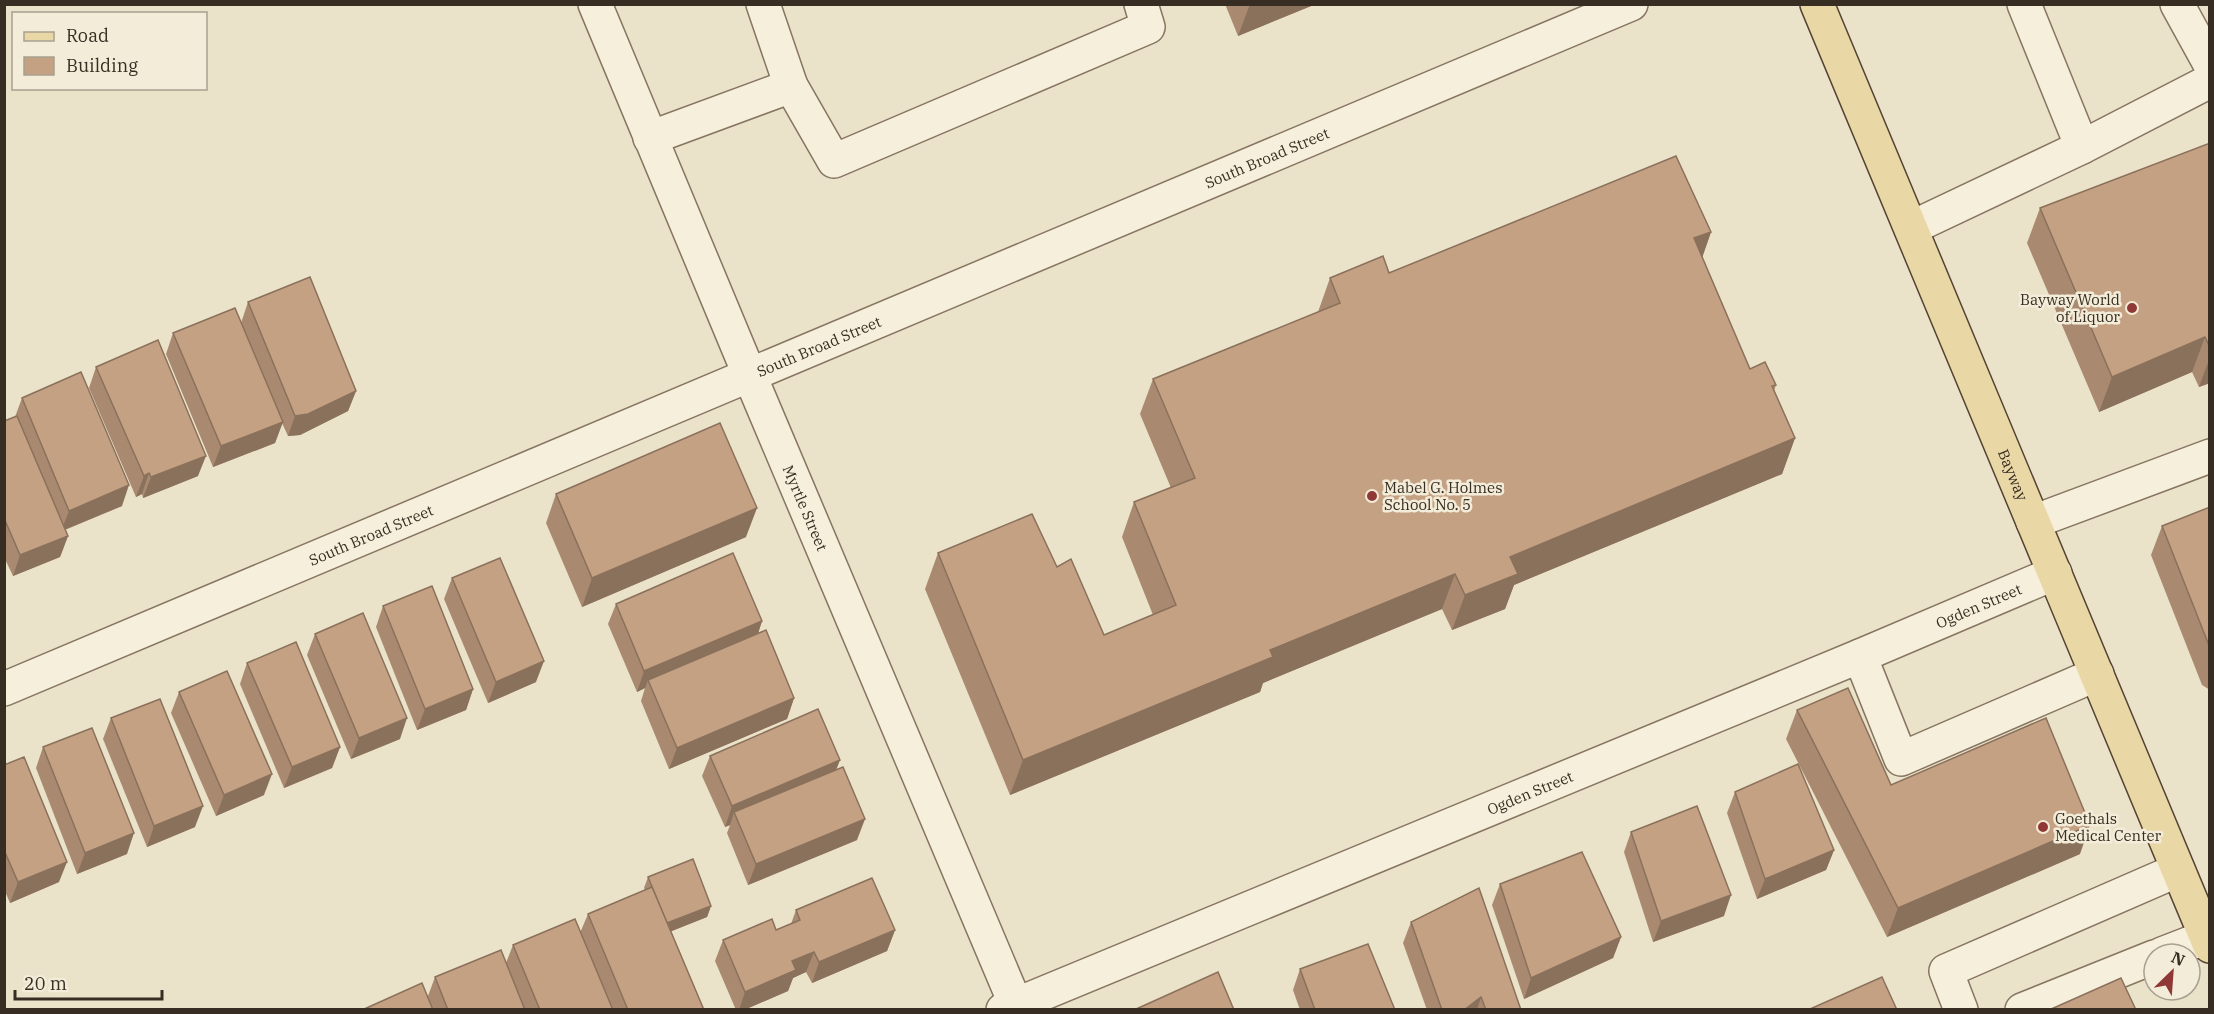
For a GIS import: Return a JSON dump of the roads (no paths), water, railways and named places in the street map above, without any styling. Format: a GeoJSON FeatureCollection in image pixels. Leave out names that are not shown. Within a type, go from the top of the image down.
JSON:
{"type":"FeatureCollection","features":[{"type":"Feature","properties":{"kind":"main road","name":"Bayway"},"geometry":{"type":"LineString","coordinates":[[1817,4],[2208,937]]}},
{"type":"Feature","properties":{"kind":"street","name":"Myrtle Street"},"geometry":{"type":"LineString","coordinates":[[595,4],[1012,1008]]}},
{"type":"Feature","properties":{"kind":"street"},"geometry":{"type":"LineString","coordinates":[[763,4],[791,86],[834,161],[1148,27],[1141,4]]}},
{"type":"Feature","properties":{"kind":"street","name":"South Broad Street"},"geometry":{"type":"LineString","coordinates":[[4,689],[1631,4]]}},
{"type":"Feature","properties":{"kind":"street"},"geometry":{"type":"LineString","coordinates":[[2024,4],[2082,147]]}},
{"type":"Feature","properties":{"kind":"street"},"geometry":{"type":"LineString","coordinates":[[2177,4],[2210,64]]}},
{"type":"Feature","properties":{"kind":"street"},"geometry":{"type":"LineString","coordinates":[[1911,228],[2082,147],[2210,81]]}},
{"type":"Feature","properties":{"kind":"street"},"geometry":{"type":"LineString","coordinates":[[650,138],[791,86]]}},
{"type":"Feature","properties":{"kind":"street"},"geometry":{"type":"LineString","coordinates":[[2033,522],[2210,456]]}},
{"type":"Feature","properties":{"kind":"street","name":"Ogden Street"},"geometry":{"type":"LineString","coordinates":[[1012,1008],[2055,573]]}},
{"type":"Feature","properties":{"kind":"street"},"geometry":{"type":"LineString","coordinates":[[1860,656],[1901,759],[2097,674]]}},
{"type":"Feature","properties":{"kind":"street"},"geometry":{"type":"LineString","coordinates":[[1961,1010],[1946,971],[2178,870]]}},
{"type":"Feature","properties":{"kind":"street"},"geometry":{"type":"LineString","coordinates":[[2022,1010],[2142,962]]}},
{"type":"Feature","properties":{"kind":"place","name":"Bayway World of Liquor"},"geometry":{"type":"Point","coordinates":[2132,308]}},
{"type":"Feature","properties":{"kind":"place","name":"Mabel G. Holmes School No. 5"},"geometry":{"type":"Point","coordinates":[1372,496]}},
{"type":"Feature","properties":{"kind":"place","name":"Goethals Medical Center"},"geometry":{"type":"Point","coordinates":[2043,827]}}]}
